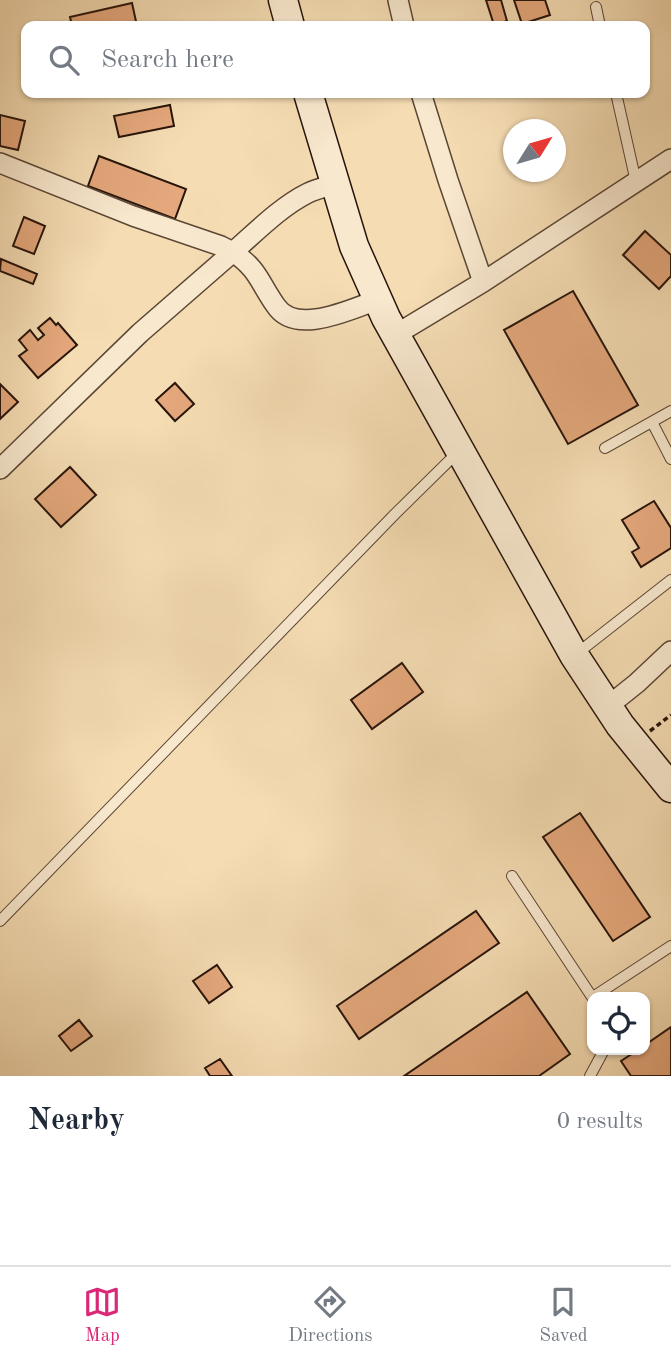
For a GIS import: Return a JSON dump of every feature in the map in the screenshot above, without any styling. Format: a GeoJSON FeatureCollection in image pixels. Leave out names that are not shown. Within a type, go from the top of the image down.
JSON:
{"type":"FeatureCollection","features":[{"type":"Feature","properties":{"kind":"main road"},"geometry":{"type":"LineString","coordinates":[[282,0],[288,21]]}},
{"type":"Feature","properties":{"kind":"main road"},"geometry":{"type":"LineString","coordinates":[[309,98],[354,246],[395,335],[575,655],[607,707],[671,788]]}},
{"type":"Feature","properties":{"kind":"street"},"geometry":{"type":"LineString","coordinates":[[398,0],[403,21]]}},
{"type":"Feature","properties":{"kind":"street"},"geometry":{"type":"LineString","coordinates":[[423,98],[483,282]]}},
{"type":"Feature","properties":{"kind":"street"},"geometry":{"type":"LineString","coordinates":[[395,335],[483,282],[671,159]]}},
{"type":"Feature","properties":{"kind":"street"},"geometry":{"type":"LineString","coordinates":[[0,163],[121,212],[233,252],[252,267],[276,307],[289,317],[318,319],[377,300]]}},
{"type":"Feature","properties":{"kind":"street"},"geometry":{"type":"LineString","coordinates":[[0,469],[140,333],[233,252],[296,200],[309,192],[334,184]]}},
{"type":"Feature","properties":{"kind":"street"},"geometry":{"type":"LineString","coordinates":[[607,707],[671,651]]}},
{"type":"Feature","properties":{"kind":"lane"},"geometry":{"type":"LineString","coordinates":[[596,7],[599,21]]}},
{"type":"Feature","properties":{"kind":"lane"},"geometry":{"type":"LineString","coordinates":[[617,98],[636,182]]}},
{"type":"Feature","properties":{"kind":"lane"},"geometry":{"type":"LineString","coordinates":[[605,448],[671,411]]}},
{"type":"Feature","properties":{"kind":"lane"},"geometry":{"type":"LineString","coordinates":[[652,422],[671,459]]}},
{"type":"Feature","properties":{"kind":"lane"},"geometry":{"type":"LineString","coordinates":[[0,921],[461,450]]}},
{"type":"Feature","properties":{"kind":"lane"},"geometry":{"type":"LineString","coordinates":[[575,655],[671,580]]}},
{"type":"Feature","properties":{"kind":"lane"},"geometry":{"type":"LineString","coordinates":[[512,876],[589,992]]}},
{"type":"Feature","properties":{"kind":"lane"},"geometry":{"type":"LineString","coordinates":[[600,992],[671,946]]}},
{"type":"Feature","properties":{"kind":"lane"},"geometry":{"type":"LineString","coordinates":[[590,1076],[601,1055]]}},
{"type":"Feature","properties":{"kind":"building"},"geometry":{"type":"Polygon","coordinates":[[[486,0],[501,0],[507,21],[493,21],[486,0]]]}},
{"type":"Feature","properties":{"kind":"building"},"geometry":{"type":"Polygon","coordinates":[[[514,0],[545,0],[550,15],[521,21],[514,0]]]}},
{"type":"Feature","properties":{"kind":"building"},"geometry":{"type":"Polygon","coordinates":[[[132,3],[136,21],[71,21],[70,17],[132,3]]]}},
{"type":"Feature","properties":{"kind":"building"},"geometry":{"type":"Polygon","coordinates":[[[170,105],[174,126],[119,137],[114,116],[170,105]]]}},
{"type":"Feature","properties":{"kind":"building"},"geometry":{"type":"Polygon","coordinates":[[[0,115],[25,121],[18,150],[0,146],[0,115]]]}},
{"type":"Feature","properties":{"kind":"building"},"geometry":{"type":"Polygon","coordinates":[[[99,156],[186,189],[175,219],[88,186],[99,156]]]}},
{"type":"Feature","properties":{"kind":"building"},"geometry":{"type":"Polygon","coordinates":[[[24,217],[45,226],[34,254],[13,246],[24,217]]]}},
{"type":"Feature","properties":{"kind":"building"},"geometry":{"type":"Polygon","coordinates":[[[645,231],[671,255],[671,276],[659,289],[623,255],[645,231]]]}},
{"type":"Feature","properties":{"kind":"building"},"geometry":{"type":"Polygon","coordinates":[[[1,259],[37,274],[33,284],[0,271],[1,259]]]}},
{"type":"Feature","properties":{"kind":"building"},"geometry":{"type":"Polygon","coordinates":[[[573,291],[638,405],[568,444],[504,330],[573,291]]]}},
{"type":"Feature","properties":{"kind":"building"},"geometry":{"type":"Polygon","coordinates":[[[50,318],[56,325],[58,323],[77,345],[38,378],[19,356],[27,350],[19,340],[30,330],[38,340],[44,335],[38,328],[50,318]]]}},
{"type":"Feature","properties":{"kind":"building"},"geometry":{"type":"Polygon","coordinates":[[[175,383],[194,404],[175,421],[156,400],[175,383]]]}},
{"type":"Feature","properties":{"kind":"building"},"geometry":{"type":"Polygon","coordinates":[[[0,384],[18,402],[0,419],[0,384]]]}},
{"type":"Feature","properties":{"kind":"building"},"geometry":{"type":"Polygon","coordinates":[[[70,467],[96,495],[61,527],[35,499],[70,467]]]}},
{"type":"Feature","properties":{"kind":"building"},"geometry":{"type":"Polygon","coordinates":[[[654,501],[671,528],[671,548],[641,567],[632,552],[639,548],[622,520],[654,501]]]}},
{"type":"Feature","properties":{"kind":"building"},"geometry":{"type":"Polygon","coordinates":[[[402,663],[423,692],[372,729],[351,700],[402,663]]]}},
{"type":"Feature","properties":{"kind":"building"},"geometry":{"type":"Polygon","coordinates":[[[580,813],[650,917],[613,941],[543,837],[580,813]]]}},
{"type":"Feature","properties":{"kind":"building"},"geometry":{"type":"Polygon","coordinates":[[[476,911],[499,943],[359,1039],[337,1006],[476,911]]]}},
{"type":"Feature","properties":{"kind":"building"},"geometry":{"type":"Polygon","coordinates":[[[217,965],[232,987],[209,1003],[193,981],[217,965]]]}},
{"type":"Feature","properties":{"kind":"building"},"geometry":{"type":"Polygon","coordinates":[[[527,992],[570,1054],[539,1076],[404,1076],[527,992]]]}},
{"type":"Feature","properties":{"kind":"building"},"geometry":{"type":"Polygon","coordinates":[[[79,1020],[92,1036],[71,1051],[59,1036],[79,1020]]]}},
{"type":"Feature","properties":{"kind":"building"},"geometry":{"type":"Polygon","coordinates":[[[671,1027],[671,1076],[631,1076],[621,1061],[630,1055],[650,1055],[650,1042],[671,1027]]]}},
{"type":"Feature","properties":{"kind":"building"},"geometry":{"type":"Polygon","coordinates":[[[220,1059],[232,1076],[210,1076],[205,1068],[220,1059]]]}}]}
